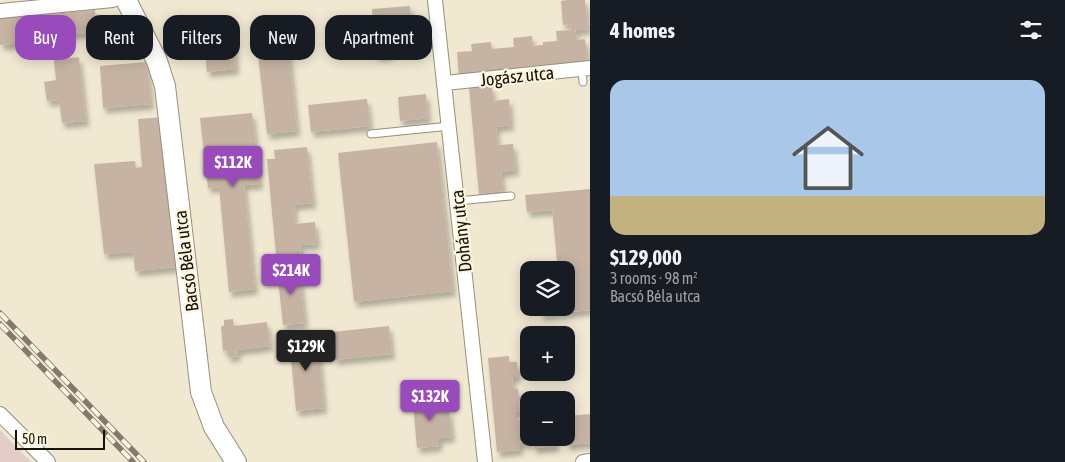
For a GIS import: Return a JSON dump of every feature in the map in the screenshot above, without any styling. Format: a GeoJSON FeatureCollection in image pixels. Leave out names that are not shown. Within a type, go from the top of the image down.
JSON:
{"type":"FeatureCollection","features":[{"type":"Feature","properties":{"kind":"street"},"geometry":{"type":"LineString","coordinates":[[0,11],[74,2],[113,0]]}},
{"type":"Feature","properties":{"kind":"street","name":"Bacsó Béla utca"},"geometry":{"type":"LineString","coordinates":[[126,0],[157,61],[165,86],[202,392],[214,427],[236,462]]}},
{"type":"Feature","properties":{"kind":"street","name":"Dohány utca"},"geometry":{"type":"LineString","coordinates":[[435,0],[485,462]]}},
{"type":"Feature","properties":{"kind":"street","name":"Jogász utca"},"geometry":{"type":"LineString","coordinates":[[445,83],[585,73]]}},
{"type":"Feature","properties":{"kind":"street"},"geometry":{"type":"LineString","coordinates":[[0,414],[43,460]]}},
{"type":"Feature","properties":{"kind":"street"},"geometry":{"type":"LineString","coordinates":[[583,462],[590,461]]}},
{"type":"Feature","properties":{"kind":"lane"},"geometry":{"type":"LineString","coordinates":[[371,134],[450,126]]}},
{"type":"Feature","properties":{"kind":"lane"},"geometry":{"type":"LineString","coordinates":[[457,201],[511,196]]}},
{"type":"Feature","properties":{"kind":"shaded area"},"geometry":{"type":"Polygon","coordinates":[[[0,430],[31,462],[0,462],[0,430]]]}},
{"type":"Feature","properties":{"kind":"building"},"geometry":{"type":"Polygon","coordinates":[[[585,0],[588,29],[575,30],[577,40],[585,39],[588,64],[483,74],[482,71],[478,72],[478,74],[459,76],[457,52],[472,51],[471,44],[491,42],[492,49],[514,47],[513,38],[532,36],[533,46],[543,45],[543,42],[557,41],[556,31],[571,30],[570,24],[563,25],[561,1],[585,0]]]}},
{"type":"Feature","properties":{"kind":"building"},"geometry":{"type":"Polygon","coordinates":[[[410,6],[411,15],[373,15],[372,9],[410,6]]]}},
{"type":"Feature","properties":{"kind":"building"},"geometry":{"type":"Polygon","coordinates":[[[95,10],[95,15],[86,15],[86,33],[76,34],[76,15],[36,15],[95,10]]]}},
{"type":"Feature","properties":{"kind":"building"},"geometry":{"type":"Polygon","coordinates":[[[15,17],[15,44],[0,45],[0,18],[15,17]]]}},
{"type":"Feature","properties":{"kind":"building"},"geometry":{"type":"Polygon","coordinates":[[[76,57],[79,57],[86,121],[62,123],[59,100],[47,101],[44,82],[56,80],[54,60],[76,60],[76,57]]]}},
{"type":"Feature","properties":{"kind":"building"},"geometry":{"type":"Polygon","coordinates":[[[206,60],[235,60],[236,69],[207,72],[206,60]]]}},
{"type":"Feature","properties":{"kind":"building"},"geometry":{"type":"Polygon","coordinates":[[[259,60],[290,60],[297,131],[267,134],[259,60]]]}},
{"type":"Feature","properties":{"kind":"building"},"geometry":{"type":"Polygon","coordinates":[[[147,62],[151,104],[103,108],[100,66],[147,62]]]}},
{"type":"Feature","properties":{"kind":"building"},"geometry":{"type":"Polygon","coordinates":[[[492,86],[493,101],[509,99],[511,125],[496,127],[498,145],[513,144],[516,170],[501,172],[503,191],[479,194],[469,88],[492,86]]]}},
{"type":"Feature","properties":{"kind":"building"},"geometry":{"type":"Polygon","coordinates":[[[426,94],[428,118],[400,121],[398,97],[426,94]]]}},
{"type":"Feature","properties":{"kind":"building"},"geometry":{"type":"Polygon","coordinates":[[[367,99],[370,126],[311,132],[308,105],[367,99]]]}},
{"type":"Feature","properties":{"kind":"building"},"geometry":{"type":"Polygon","coordinates":[[[252,113],[260,184],[244,185],[255,289],[229,292],[219,187],[208,188],[200,118],[252,113]]]}},
{"type":"Feature","properties":{"kind":"building"},"geometry":{"type":"Polygon","coordinates":[[[164,117],[178,267],[135,271],[133,252],[104,254],[94,164],[135,161],[136,168],[142,167],[138,119],[164,117]]]}},
{"type":"Feature","properties":{"kind":"building"},"geometry":{"type":"Polygon","coordinates":[[[437,142],[453,291],[354,302],[338,153],[437,142]]]}},
{"type":"Feature","properties":{"kind":"building"},"geometry":{"type":"Polygon","coordinates":[[[307,147],[313,203],[294,205],[295,224],[315,222],[317,244],[300,245],[301,263],[277,265],[267,159],[275,159],[274,150],[307,147]]]}},
{"type":"Feature","properties":{"kind":"building"},"geometry":{"type":"Polygon","coordinates":[[[590,189],[590,310],[575,312],[575,261],[557,261],[552,210],[527,212],[525,195],[590,189]]]}},
{"type":"Feature","properties":{"kind":"building"},"geometry":{"type":"Polygon","coordinates":[[[299,268],[305,323],[283,325],[277,270],[299,268]]]}},
{"type":"Feature","properties":{"kind":"building"},"geometry":{"type":"Polygon","coordinates":[[[233,319],[234,326],[267,322],[270,346],[237,350],[238,356],[228,357],[227,350],[223,351],[221,326],[224,326],[224,320],[233,319]]]}},
{"type":"Feature","properties":{"kind":"building"},"geometry":{"type":"Polygon","coordinates":[[[389,326],[392,354],[334,360],[331,332],[389,326]]]}},
{"type":"Feature","properties":{"kind":"building"},"geometry":{"type":"Polygon","coordinates":[[[317,334],[324,408],[296,411],[289,337],[317,334]]]}},
{"type":"Feature","properties":{"kind":"building"},"geometry":{"type":"Polygon","coordinates":[[[509,356],[509,362],[517,362],[518,377],[512,377],[513,389],[518,389],[520,412],[516,412],[516,420],[520,420],[520,450],[497,452],[488,358],[509,356]]]}},
{"type":"Feature","properties":{"kind":"building"},"geometry":{"type":"Polygon","coordinates":[[[425,392],[427,412],[433,412],[433,402],[441,401],[442,411],[449,410],[452,437],[439,438],[439,446],[417,448],[412,393],[425,392]]]}},
{"type":"Feature","properties":{"kind":"building"},"geometry":{"type":"Polygon","coordinates":[[[590,414],[590,443],[575,444],[575,415],[590,414]]]}},
{"type":"Feature","properties":{"kind":"building"},"geometry":{"type":"Polygon","coordinates":[[[534,446],[556,446],[534,448],[534,446]]]}},
{"type":"Feature","properties":{"kind":"railway"},"geometry":{"type":"LineString","coordinates":[[0,313],[144,462]]}},
{"type":"Feature","properties":{"kind":"railway"},"geometry":{"type":"LineString","coordinates":[[0,324],[133,462]]}}]}
